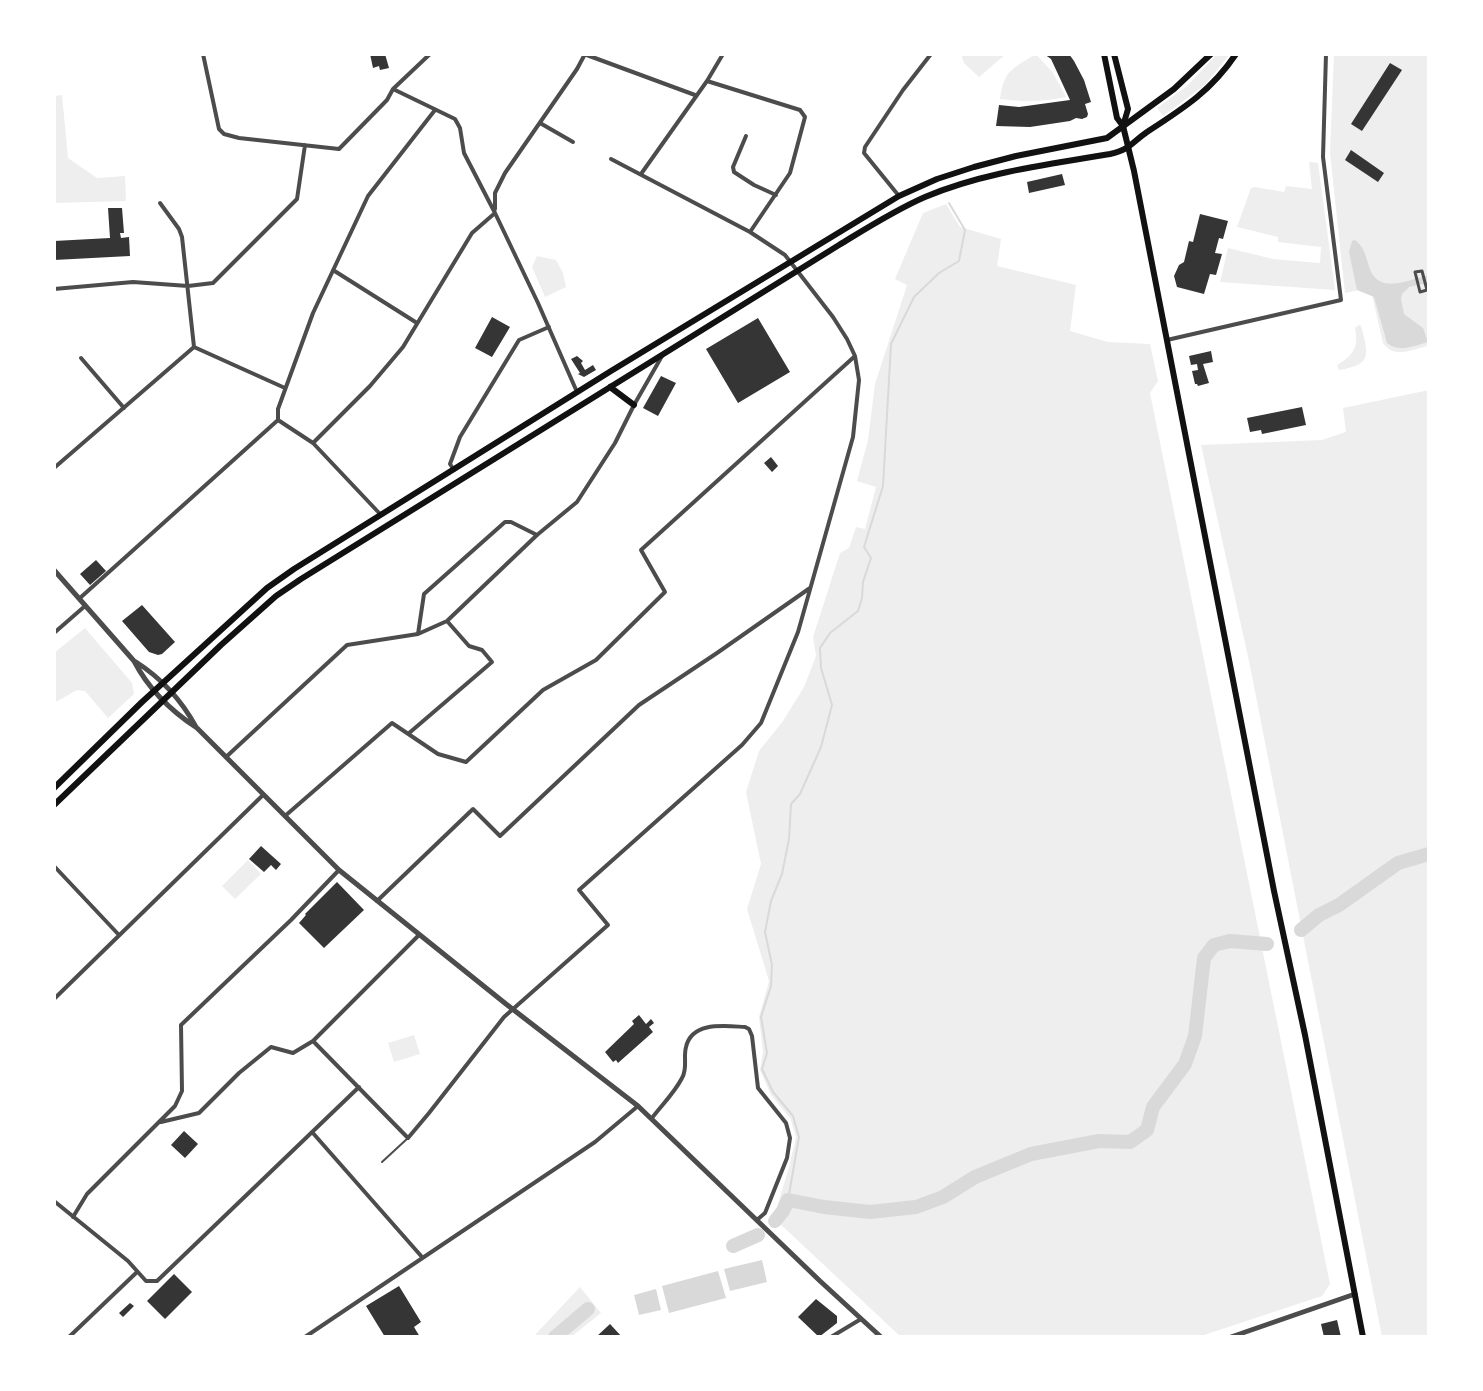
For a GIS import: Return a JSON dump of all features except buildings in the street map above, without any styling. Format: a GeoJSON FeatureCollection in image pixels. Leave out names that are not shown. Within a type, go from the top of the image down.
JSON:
{"type":"FeatureCollection","features":[{"type":"Feature","properties":{"kind":"main road"},"geometry":{"type":"LineString","coordinates":[[1104,54],[1117,118],[1123,126],[1129,148],[1363,1337]]}},
{"type":"Feature","properties":{"kind":"main road"},"geometry":{"type":"LineString","coordinates":[[1114,54],[1128,109],[1123,126]]}},
{"type":"Feature","properties":{"kind":"main road"},"geometry":{"type":"LineString","coordinates":[[54,788],[154,691],[267,588],[294,569],[899,196],[974,167],[1107,138],[1174,89],[1211,54]]}},
{"type":"Feature","properties":{"kind":"main road"},"geometry":{"type":"LineString","coordinates":[[54,805],[276,596],[901,209],[933,194],[1000,172],[1078,160],[1129,148],[1140,137],[1195,100],[1236,54]]}},
{"type":"Feature","properties":{"kind":"main road"},"geometry":{"type":"LineString","coordinates":[[610,387],[634,405]]}},
{"type":"Feature","properties":{"kind":"street"},"geometry":{"type":"LineString","coordinates":[[203,54],[219,129],[224,134],[339,149],[387,100],[393,89],[430,54]]}},
{"type":"Feature","properties":{"kind":"street"},"geometry":{"type":"LineString","coordinates":[[313,443],[370,386],[403,347],[472,233],[495,213],[495,193],[505,173],[577,69],[584,54],[696,95]]}},
{"type":"Feature","properties":{"kind":"street"},"geometry":{"type":"LineString","coordinates":[[640,175],[723,54]]}},
{"type":"Feature","properties":{"kind":"street"},"geometry":{"type":"LineString","coordinates":[[899,196],[864,153],[865,147],[931,54]]}},
{"type":"Feature","properties":{"kind":"street"},"geometry":{"type":"LineString","coordinates":[[1167,340],[1341,300],[1322,143],[1326,54]]}},
{"type":"Feature","properties":{"kind":"street"},"geometry":{"type":"LineString","coordinates":[[707,81],[803,112],[805,117],[790,173],[750,232]]}},
{"type":"Feature","properties":{"kind":"street"},"geometry":{"type":"LineString","coordinates":[[393,89],[455,119],[460,128],[464,153],[549,327],[577,393]]}},
{"type":"Feature","properties":{"kind":"street"},"geometry":{"type":"LineString","coordinates":[[79,599],[278,420],[278,409],[313,313],[368,196],[435,110]]}},
{"type":"Feature","properties":{"kind":"street"},"geometry":{"type":"LineString","coordinates":[[540,123],[573,142]]}},
{"type":"Feature","properties":{"kind":"street"},"geometry":{"type":"LineString","coordinates":[[746,136],[733,167],[734,172],[776,195]]}},
{"type":"Feature","properties":{"kind":"street"},"geometry":{"type":"LineString","coordinates":[[54,289],[133,282],[188,286],[213,283],[297,199],[305,145]]}},
{"type":"Feature","properties":{"kind":"street"},"geometry":{"type":"LineString","coordinates":[[313,1041],[408,1138],[504,1017],[608,925],[579,890],[742,745],[761,723],[798,632],[853,437],[859,380],[855,356],[833,317],[790,261],[750,232],[611,159]]}},
{"type":"Feature","properties":{"kind":"street"},"geometry":{"type":"LineString","coordinates":[[160,203],[182,237],[194,347]]}},
{"type":"Feature","properties":{"kind":"street"},"geometry":{"type":"LineString","coordinates":[[333,270],[417,323]]}},
{"type":"Feature","properties":{"kind":"street"},"geometry":{"type":"LineString","coordinates":[[1422,271],[1427,290],[1420,292],[1415,272],[1422,271]]}},
{"type":"Feature","properties":{"kind":"street"},"geometry":{"type":"LineString","coordinates":[[454,470],[450,464],[460,437],[519,340],[549,327]]}},
{"type":"Feature","properties":{"kind":"street"},"geometry":{"type":"LineString","coordinates":[[194,347],[285,388]]}},
{"type":"Feature","properties":{"kind":"street"},"geometry":{"type":"LineString","coordinates":[[54,468],[194,347]]}},
{"type":"Feature","properties":{"kind":"street"},"geometry":{"type":"LineString","coordinates":[[226,757],[347,645],[418,634],[447,621],[537,535],[577,502],[615,443],[664,354]]}},
{"type":"Feature","properties":{"kind":"street"},"geometry":{"type":"LineString","coordinates":[[285,816],[392,723],[438,754],[466,762],[543,690],[596,660],[665,592],[641,550],[855,356]]}},
{"type":"Feature","properties":{"kind":"street"},"geometry":{"type":"LineString","coordinates":[[81,358],[124,408]]}},
{"type":"Feature","properties":{"kind":"street"},"geometry":{"type":"LineString","coordinates":[[278,420],[313,443],[381,515]]}},
{"type":"Feature","properties":{"kind":"street"},"geometry":{"type":"LineString","coordinates":[[418,634],[424,594],[505,522],[537,535]]}},
{"type":"Feature","properties":{"kind":"street"},"geometry":{"type":"LineString","coordinates":[[54,570],[134,661],[154,691],[178,716],[197,728],[339,870],[652,1118],[881,1337]]}},
{"type":"Feature","properties":{"kind":"street"},"geometry":{"type":"LineString","coordinates":[[377,901],[473,809],[500,836],[639,705],[810,587]]}},
{"type":"Feature","properties":{"kind":"street"},"geometry":{"type":"LineString","coordinates":[[54,633],[85,606]]}},
{"type":"Feature","properties":{"kind":"street"},"geometry":{"type":"LineString","coordinates":[[407,735],[492,662],[482,650],[469,646],[447,621]]}},
{"type":"Feature","properties":{"kind":"street"},"geometry":{"type":"LineString","coordinates":[[134,661],[150,671],[171,692],[186,708],[197,728]]}},
{"type":"Feature","properties":{"kind":"street"},"geometry":{"type":"LineString","coordinates":[[54,999],[263,795]]}},
{"type":"Feature","properties":{"kind":"street"},"geometry":{"type":"LineString","coordinates":[[54,866],[119,935]]}},
{"type":"Feature","properties":{"kind":"street"},"geometry":{"type":"LineString","coordinates":[[73,1217],[87,1194],[175,1106],[182,1091],[181,1025],[339,870]]}},
{"type":"Feature","properties":{"kind":"street"},"geometry":{"type":"LineString","coordinates":[[159,1122],[199,1113],[239,1073],[271,1047],[293,1053],[313,1041],[419,935]]}},
{"type":"Feature","properties":{"kind":"street"},"geometry":{"type":"LineString","coordinates":[[652,1118],[682,1079],[686,1069],[685,1048],[690,1039],[708,1026],[749,1029],[758,1088],[786,1123],[790,1138],[787,1158],[765,1213],[758,1219]]}},
{"type":"Feature","properties":{"kind":"street"},"geometry":{"type":"LineString","coordinates":[[54,1201],[128,1261],[146,1281],[157,1281],[359,1087]]}},
{"type":"Feature","properties":{"kind":"street"},"geometry":{"type":"LineString","coordinates":[[305,1337],[595,1142],[638,1106]]}},
{"type":"Feature","properties":{"kind":"street"},"geometry":{"type":"LineString","coordinates":[[312,1132],[422,1257]]}},
{"type":"Feature","properties":{"kind":"street"},"geometry":{"type":"LineString","coordinates":[[69,1337],[136,1273]]}},
{"type":"Feature","properties":{"kind":"street"},"geometry":{"type":"LineString","coordinates":[[1231,1337],[1355,1294]]}},
{"type":"Feature","properties":{"kind":"street"},"geometry":{"type":"LineString","coordinates":[[831,1337],[861,1319]]}},
{"type":"Feature","properties":{"kind":"lane"},"geometry":{"type":"LineString","coordinates":[[382,1162],[408,1138]]}},
{"type":"Feature","properties":{"kind":"shaded area"},"geometry":{"type":"Polygon","coordinates":[[[961,54],[1006,54],[979,77],[964,63],[961,54]]]}},
{"type":"Feature","properties":{"kind":"shaded area"},"geometry":{"type":"Polygon","coordinates":[[[1036,54],[1053,73],[1066,97],[1033,101],[1000,99],[1010,71],[1036,54]]]}},
{"type":"Feature","properties":{"kind":"shaded area"},"geometry":{"type":"Polygon","coordinates":[[[1217,54],[1230,54],[1205,85],[1163,116],[1157,108],[1187,86],[1217,54]]]}},
{"type":"Feature","properties":{"kind":"shaded area"},"geometry":{"type":"Polygon","coordinates":[[[1334,54],[1429,54],[1429,353],[1427,346],[1403,352],[1387,348],[1383,343],[1372,295],[1359,290],[1345,293],[1330,153],[1334,54]]]}},
{"type":"Feature","properties":{"kind":"shaded area"},"geometry":{"type":"Polygon","coordinates":[[[62,95],[68,158],[97,178],[125,176],[126,201],[54,203],[54,96],[62,95]]]}},
{"type":"Feature","properties":{"kind":"shaded area"},"geometry":{"type":"Polygon","coordinates":[[[1309,162],[1318,163],[1335,290],[1220,282],[1228,248],[1273,259],[1320,263],[1321,247],[1278,242],[1278,237],[1237,227],[1251,188],[1284,192],[1286,186],[1312,189],[1309,162]]]}},
{"type":"Feature","properties":{"kind":"shaded area"},"geometry":{"type":"Polygon","coordinates":[[[946,204],[960,227],[1001,239],[997,266],[1076,285],[1070,331],[1108,342],[1150,344],[1158,381],[1150,393],[1330,1284],[1322,1296],[1198,1337],[901,1337],[778,1222],[776,1210],[796,1137],[790,1118],[771,1095],[760,1070],[763,1052],[759,1017],[769,981],[747,909],[761,864],[746,792],[759,751],[804,687],[816,656],[813,637],[840,553],[849,548],[856,527],[865,529],[876,487],[857,481],[868,440],[875,384],[907,285],[895,279],[923,213],[946,204]]]}},
{"type":"Feature","properties":{"kind":"shaded area"},"geometry":{"type":"Polygon","coordinates":[[[1355,240],[1362,247],[1372,273],[1384,283],[1401,283],[1429,275],[1429,287],[1422,284],[1409,287],[1401,299],[1404,314],[1423,328],[1428,342],[1402,348],[1387,343],[1374,297],[1357,290],[1349,252],[1355,240]]]}},
{"type":"Feature","properties":{"kind":"shaded area"},"geometry":{"type":"Polygon","coordinates":[[[537,256],[556,260],[566,287],[545,297],[532,267],[537,256]]]}},
{"type":"Feature","properties":{"kind":"shaded area"},"geometry":{"type":"Polygon","coordinates":[[[1359,325],[1366,344],[1363,362],[1339,370],[1337,365],[1354,350],[1355,328],[1359,325]]]}},
{"type":"Feature","properties":{"kind":"shaded area"},"geometry":{"type":"Polygon","coordinates":[[[1429,390],[1429,1337],[1382,1337],[1249,661],[1201,445],[1322,440],[1346,432],[1343,408],[1429,390]]]}},
{"type":"Feature","properties":{"kind":"shaded area"},"geometry":{"type":"Polygon","coordinates":[[[85,628],[132,683],[134,694],[108,718],[85,691],[77,690],[54,703],[54,653],[85,628]]]}},
{"type":"Feature","properties":{"kind":"shaded area"},"geometry":{"type":"Polygon","coordinates":[[[248,860],[261,874],[235,899],[222,886],[248,860]]]}},
{"type":"Feature","properties":{"kind":"shaded area"},"geometry":{"type":"Polygon","coordinates":[[[414,1035],[420,1054],[394,1062],[388,1043],[414,1035]]]}},
{"type":"Feature","properties":{"kind":"shaded area"},"geometry":{"type":"Polygon","coordinates":[[[762,1260],[767,1282],[730,1291],[724,1269],[762,1260]]]}},
{"type":"Feature","properties":{"kind":"shaded area"},"geometry":{"type":"Polygon","coordinates":[[[718,1271],[726,1298],[669,1313],[662,1286],[718,1271]]]}},
{"type":"Feature","properties":{"kind":"shaded area"},"geometry":{"type":"Polygon","coordinates":[[[580,1287],[601,1313],[571,1337],[533,1337],[580,1287]]]}},
{"type":"Feature","properties":{"kind":"shaded area"},"geometry":{"type":"Polygon","coordinates":[[[656,1289],[661,1310],[639,1315],[634,1295],[656,1289]]]}},
{"type":"Feature","properties":{"kind":"waterway"},"geometry":{"type":"LineString","coordinates":[[788,1200],[799,1137],[793,1116],[773,1092],[762,1069],[767,1053],[761,1017],[771,986],[772,965],[765,932],[771,901],[782,874],[789,839],[791,804],[800,794],[821,747],[832,705],[821,668],[820,648],[830,633],[858,611],[871,558],[864,547],[883,486],[891,344],[914,297],[939,273],[959,261],[965,230],[949,203]]}},
{"type":"Feature","properties":{"kind":"waterway"},"geometry":{"type":"LineString","coordinates":[[1301,930],[1398,863],[1429,854]]}},
{"type":"Feature","properties":{"kind":"waterway"},"geometry":{"type":"LineString","coordinates":[[775,1221],[788,1200],[870,1212],[916,1207],[943,1197],[975,1177],[1031,1154],[1099,1141],[1130,1142],[1147,1130],[1153,1107],[1185,1064],[1195,1036],[1204,958],[1214,945],[1230,941],[1267,944]]}},
{"type":"Feature","properties":{"kind":"waterway"},"geometry":{"type":"LineString","coordinates":[[733,1246],[758,1235]]}},
{"type":"Feature","properties":{"kind":"waterway"},"geometry":{"type":"LineString","coordinates":[[555,1337],[588,1309]]}}]}
